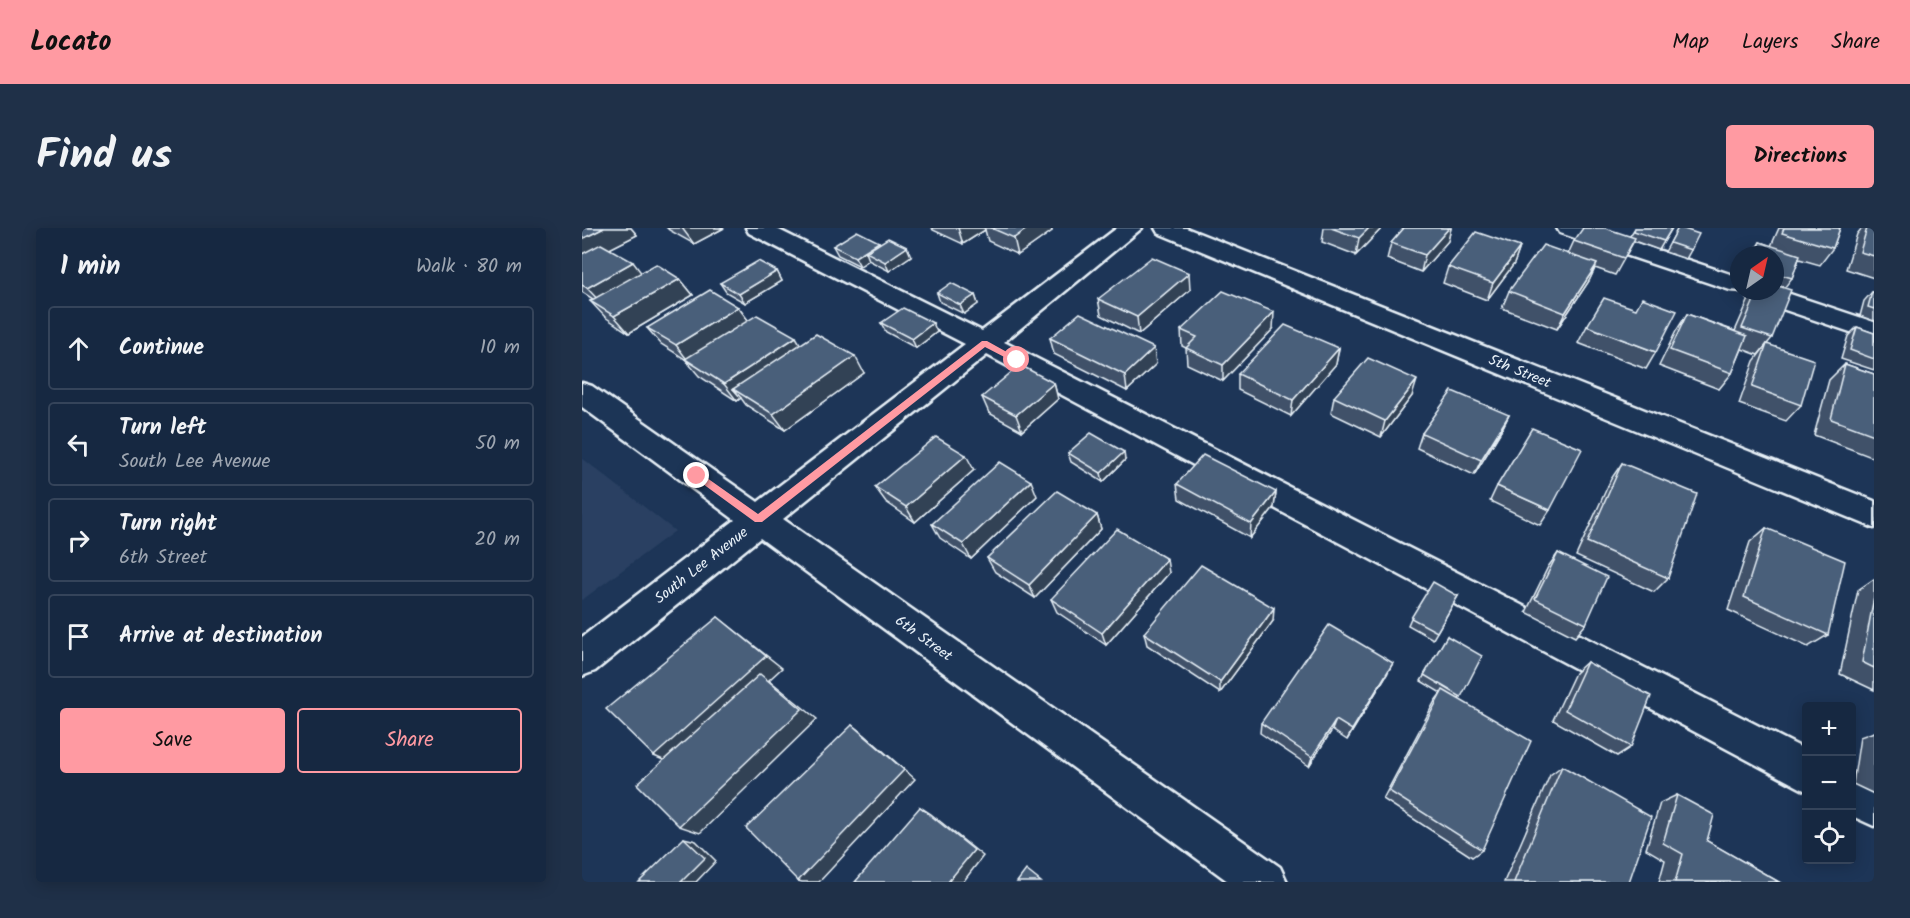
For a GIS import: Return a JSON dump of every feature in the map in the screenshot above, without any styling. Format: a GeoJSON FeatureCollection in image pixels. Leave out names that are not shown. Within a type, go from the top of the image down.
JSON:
{"type":"FeatureCollection","features":[{"type":"Feature","properties":{"kind":"street"},"geometry":{"type":"LineString","coordinates":[[757,228],[985,343],[1802,769]]}},
{"type":"Feature","properties":{"kind":"street","name":"South Lee Avenue"},"geometry":{"type":"LineString","coordinates":[[582,659],[1131,228]]}},
{"type":"Feature","properties":{"kind":"street","name":"5th Street"},"geometry":{"type":"LineString","coordinates":[[1166,228],[1874,515]]}},
{"type":"Feature","properties":{"kind":"street"},"geometry":{"type":"LineString","coordinates":[[1568,228],[1730,282]]}},
{"type":"Feature","properties":{"kind":"street"},"geometry":{"type":"LineString","coordinates":[[1783,300],[1874,331]]}},
{"type":"Feature","properties":{"kind":"street","name":"6th Street"},"geometry":{"type":"LineString","coordinates":[[582,393],[1265,882]]}},
{"type":"Feature","properties":{"kind":"street"},"geometry":{"type":"LineString","coordinates":[[1856,797],[1874,806]]}},
{"type":"Feature","properties":{"kind":"shaded area"},"geometry":{"type":"Polygon","coordinates":[[[582,458],[675,531],[582,600],[582,458]]]}},
{"type":"Feature","properties":{"kind":"building"},"geometry":{"type":"Polygon","coordinates":[[[582,228],[604,228],[582,239],[582,228]]]}},
{"type":"Feature","properties":{"kind":"building"},"geometry":{"type":"Polygon","coordinates":[[[991,228],[1028,228],[1014,238],[991,228]]]}},
{"type":"Feature","properties":{"kind":"building"},"geometry":{"type":"Polygon","coordinates":[[[1331,228],[1369,228],[1359,238],[1331,228]]]}},
{"type":"Feature","properties":{"kind":"building"},"geometry":{"type":"Polygon","coordinates":[[[1404,228],[1449,228],[1425,255],[1391,243],[1404,228]]]}},
{"type":"Feature","properties":{"kind":"building"},"geometry":{"type":"Polygon","coordinates":[[[1583,228],[1605,228],[1635,238],[1624,258],[1574,241],[1583,228]]]}},
{"type":"Feature","properties":{"kind":"building"},"geometry":{"type":"Polygon","coordinates":[[[1635,228],[1672,228],[1664,241],[1634,231],[1635,228]]]}},
{"type":"Feature","properties":{"kind":"building"},"geometry":{"type":"Polygon","coordinates":[[[1678,228],[1699,234],[1691,250],[1670,243],[1678,228]]]}},
{"type":"Feature","properties":{"kind":"building"},"geometry":{"type":"Polygon","coordinates":[[[1784,228],[1840,228],[1833,248],[1782,233],[1784,228]]]}},
{"type":"Feature","properties":{"kind":"building"},"geometry":{"type":"Polygon","coordinates":[[[1867,228],[1874,228],[1874,256],[1860,252],[1867,228]]]}},
{"type":"Feature","properties":{"kind":"building"},"geometry":{"type":"Polygon","coordinates":[[[857,231],[879,242],[855,257],[833,246],[857,231]]]}},
{"type":"Feature","properties":{"kind":"building"},"geometry":{"type":"Polygon","coordinates":[[[1476,232],[1520,247],[1493,283],[1448,267],[1476,232]]]}},
{"type":"Feature","properties":{"kind":"building"},"geometry":{"type":"Polygon","coordinates":[[[888,238],[907,247],[885,262],[866,252],[888,238]]]}},
{"type":"Feature","properties":{"kind":"building"},"geometry":{"type":"Polygon","coordinates":[[[1760,242],[1772,246],[1758,246],[1760,242]]]}},
{"type":"Feature","properties":{"kind":"building"},"geometry":{"type":"Polygon","coordinates":[[[601,244],[633,262],[587,288],[582,285],[582,254],[601,244]]]}},
{"type":"Feature","properties":{"kind":"building"},"geometry":{"type":"Polygon","coordinates":[[[1543,245],[1597,264],[1565,313],[1509,291],[1543,245]]]}},
{"type":"Feature","properties":{"kind":"building"},"geometry":{"type":"Polygon","coordinates":[[[1784,250],[1800,255],[1792,278],[1784,276],[1784,250]]]}},
{"type":"Feature","properties":{"kind":"building"},"geometry":{"type":"Polygon","coordinates":[[[1152,257],[1189,273],[1137,317],[1098,299],[1152,257]]]}},
{"type":"Feature","properties":{"kind":"building"},"geometry":{"type":"Polygon","coordinates":[[[758,261],[777,271],[739,294],[720,283],[758,261]]]}},
{"type":"Feature","properties":{"kind":"building"},"geometry":{"type":"Polygon","coordinates":[[[656,264],[680,279],[614,316],[590,301],[656,264]]]}},
{"type":"Feature","properties":{"kind":"building"},"geometry":{"type":"Polygon","coordinates":[[[951,283],[975,295],[960,305],[937,293],[951,283]]]}},
{"type":"Feature","properties":{"kind":"building"},"geometry":{"type":"Polygon","coordinates":[[[1784,288],[1791,290],[1772,338],[1742,328],[1754,300],[1784,300],[1784,288]]]}},
{"type":"Feature","properties":{"kind":"building"},"geometry":{"type":"Polygon","coordinates":[[[710,290],[738,307],[676,345],[647,328],[710,290]]]}},
{"type":"Feature","properties":{"kind":"building"},"geometry":{"type":"Polygon","coordinates":[[[1223,291],[1274,312],[1223,365],[1186,348],[1197,337],[1181,330],[1223,291]]]}},
{"type":"Feature","properties":{"kind":"building"},"geometry":{"type":"Polygon","coordinates":[[[1872,292],[1874,292],[1874,309],[1868,307],[1872,292]]]}},
{"type":"Feature","properties":{"kind":"building"},"geometry":{"type":"Polygon","coordinates":[[[1604,298],[1636,309],[1642,298],[1677,311],[1656,352],[1587,326],[1604,298]]]}},
{"type":"Feature","properties":{"kind":"building"},"geometry":{"type":"Polygon","coordinates":[[[903,308],[933,323],[912,339],[881,323],[903,308]]]}},
{"type":"Feature","properties":{"kind":"building"},"geometry":{"type":"Polygon","coordinates":[[[1080,313],[1154,348],[1125,375],[1050,338],[1080,313]]]}},
{"type":"Feature","properties":{"kind":"building"},"geometry":{"type":"Polygon","coordinates":[[[1687,314],[1747,336],[1732,373],[1670,350],[1687,314]]]}},
{"type":"Feature","properties":{"kind":"building"},"geometry":{"type":"Polygon","coordinates":[[[757,315],[796,337],[724,384],[685,359],[757,315]]]}},
{"type":"Feature","properties":{"kind":"building"},"geometry":{"type":"Polygon","coordinates":[[[1285,325],[1339,348],[1293,400],[1238,374],[1285,325]]]}},
{"type":"Feature","properties":{"kind":"building"},"geometry":{"type":"Polygon","coordinates":[[[1857,327],[1874,333],[1874,359],[1850,350],[1857,327]]]}},
{"type":"Feature","properties":{"kind":"building"},"geometry":{"type":"Polygon","coordinates":[[[816,334],[855,356],[773,414],[733,389],[816,334]]]}},
{"type":"Feature","properties":{"kind":"building"},"geometry":{"type":"Polygon","coordinates":[[[1767,344],[1814,360],[1801,405],[1752,387],[1767,344]]]}},
{"type":"Feature","properties":{"kind":"building"},"geometry":{"type":"Polygon","coordinates":[[[1368,358],[1417,380],[1385,421],[1334,397],[1368,358]]]}},
{"type":"Feature","properties":{"kind":"building"},"geometry":{"type":"Polygon","coordinates":[[[1845,364],[1874,374],[1874,435],[1831,419],[1845,364]]]}},
{"type":"Feature","properties":{"kind":"building"},"geometry":{"type":"Polygon","coordinates":[[[1020,365],[1054,383],[1016,415],[982,397],[1020,365]]]}},
{"type":"Feature","properties":{"kind":"building"},"geometry":{"type":"Polygon","coordinates":[[[1452,391],[1509,415],[1481,460],[1422,433],[1452,391]]]}},
{"type":"Feature","properties":{"kind":"building"},"geometry":{"type":"Polygon","coordinates":[[[1532,428],[1582,449],[1550,510],[1497,486],[1532,428]]]}},
{"type":"Feature","properties":{"kind":"building"},"geometry":{"type":"Polygon","coordinates":[[[1091,433],[1124,452],[1101,473],[1068,453],[1091,433]]]}},
{"type":"Feature","properties":{"kind":"building"},"geometry":{"type":"Polygon","coordinates":[[[936,437],[966,455],[906,507],[875,487],[936,437]]]}},
{"type":"Feature","properties":{"kind":"building"},"geometry":{"type":"Polygon","coordinates":[[[1203,455],[1276,492],[1251,524],[1177,484],[1203,455]]]}},
{"type":"Feature","properties":{"kind":"building"},"geometry":{"type":"Polygon","coordinates":[[[1000,462],[1031,481],[963,544],[932,524],[1000,462]]]}},
{"type":"Feature","properties":{"kind":"building"},"geometry":{"type":"Polygon","coordinates":[[[1622,463],[1697,494],[1668,578],[1587,542],[1622,463]]]}},
{"type":"Feature","properties":{"kind":"building"},"geometry":{"type":"Polygon","coordinates":[[[1057,491],[1097,515],[1029,585],[987,558],[1057,491]]]}},
{"type":"Feature","properties":{"kind":"building"},"geometry":{"type":"Polygon","coordinates":[[[1766,528],[1845,561],[1828,635],[1744,597],[1766,528]]]}},
{"type":"Feature","properties":{"kind":"building"},"geometry":{"type":"Polygon","coordinates":[[[1117,529],[1167,559],[1102,633],[1051,599],[1117,529]]]}},
{"type":"Feature","properties":{"kind":"building"},"geometry":{"type":"Polygon","coordinates":[[[1558,553],[1607,577],[1586,624],[1535,599],[1558,553]]]}},
{"type":"Feature","properties":{"kind":"building"},"geometry":{"type":"Polygon","coordinates":[[[1201,565],[1274,608],[1220,682],[1144,633],[1201,565]]]}},
{"type":"Feature","properties":{"kind":"building"},"geometry":{"type":"Polygon","coordinates":[[[1433,582],[1458,596],[1437,632],[1411,618],[1433,582]]]}},
{"type":"Feature","properties":{"kind":"building"},"geometry":{"type":"Polygon","coordinates":[[[1874,597],[1874,668],[1862,662],[1874,597]]]}},
{"type":"Feature","properties":{"kind":"building"},"geometry":{"type":"Polygon","coordinates":[[[718,617],[766,656],[654,756],[606,709],[718,617]]]}},
{"type":"Feature","properties":{"kind":"building"},"geometry":{"type":"Polygon","coordinates":[[[1329,625],[1393,663],[1352,730],[1336,720],[1312,757],[1261,723],[1329,625]]]}},
{"type":"Feature","properties":{"kind":"building"},"geometry":{"type":"Polygon","coordinates":[[[1447,636],[1482,656],[1461,697],[1424,675],[1447,636]]]}},
{"type":"Feature","properties":{"kind":"building"},"geometry":{"type":"Polygon","coordinates":[[[1587,662],[1651,696],[1631,747],[1565,710],[1587,662]]]}},
{"type":"Feature","properties":{"kind":"building"},"geometry":{"type":"Polygon","coordinates":[[[760,674],[802,709],[679,826],[637,784],[760,674]]]}},
{"type":"Feature","properties":{"kind":"building"},"geometry":{"type":"Polygon","coordinates":[[[1443,690],[1531,741],[1482,850],[1389,791],[1443,690]]]}},
{"type":"Feature","properties":{"kind":"building"},"geometry":{"type":"Polygon","coordinates":[[[852,725],[904,770],[798,881],[746,828],[852,725]]]}},
{"type":"Feature","properties":{"kind":"building"},"geometry":{"type":"Polygon","coordinates":[[[1562,766],[1651,817],[1629,882],[1514,882],[1562,766]]]}},
{"type":"Feature","properties":{"kind":"building"},"geometry":{"type":"Polygon","coordinates":[[[1677,795],[1714,815],[1707,841],[1779,882],[1675,882],[1683,854],[1663,843],[1677,795]]]}},
{"type":"Feature","properties":{"kind":"building"},"geometry":{"type":"Polygon","coordinates":[[[920,807],[974,850],[948,882],[855,882],[920,807]]]}},
{"type":"Feature","properties":{"kind":"building"},"geometry":{"type":"Polygon","coordinates":[[[684,838],[705,858],[681,882],[639,882],[684,838]]]}},
{"type":"Feature","properties":{"kind":"building"},"geometry":{"type":"Polygon","coordinates":[[[1026,870],[1041,882],[1017,882],[1026,870]]]}},
{"type":"Feature","properties":{"kind":"route"},"geometry":{"type":"LineString","coordinates":[[697,476],[758,520],[985,343],[1017,360]]}}]}
